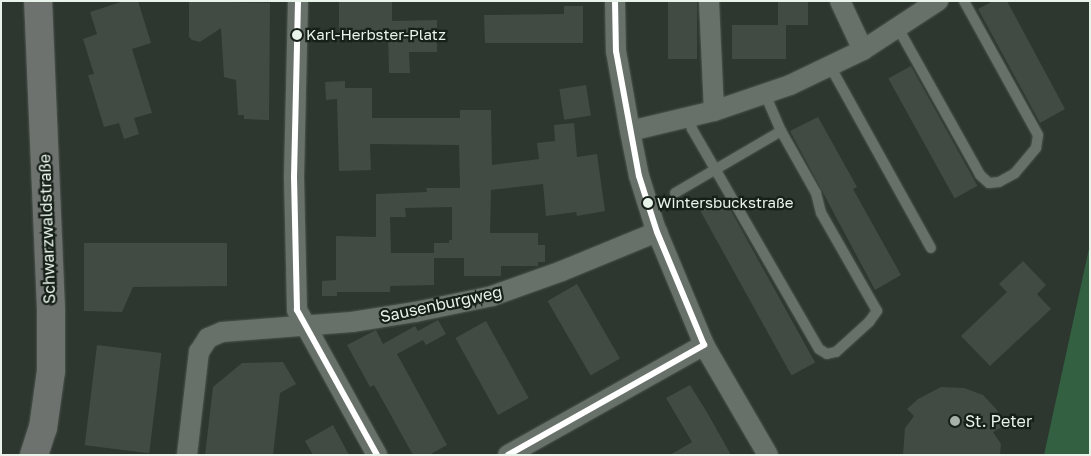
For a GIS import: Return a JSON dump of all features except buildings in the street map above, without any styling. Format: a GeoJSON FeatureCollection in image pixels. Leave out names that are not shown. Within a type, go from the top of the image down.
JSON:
{"type":"FeatureCollection","features":[{"type":"Feature","properties":{"kind":"main road","name":"Schwarzwaldstraße"},"geometry":{"type":"LineString","coordinates":[[34,455],[43,428],[50,371],[50,309],[38,1]]}},
{"type":"Feature","properties":{"kind":"street"},"geometry":{"type":"LineString","coordinates":[[298,1],[294,186],[297,310],[304,326],[377,455]]}},
{"type":"Feature","properties":{"kind":"street"},"geometry":{"type":"LineString","coordinates":[[615,1],[616,51],[630,131],[639,176],[656,232],[704,345],[768,455]]}},
{"type":"Feature","properties":{"kind":"street"},"geometry":{"type":"LineString","coordinates":[[709,1],[714,111]]}},
{"type":"Feature","properties":{"kind":"street"},"geometry":{"type":"LineString","coordinates":[[840,1],[863,50]]}},
{"type":"Feature","properties":{"kind":"street"},"geometry":{"type":"LineString","coordinates":[[630,131],[714,111],[765,94],[863,50],[938,1]]}},
{"type":"Feature","properties":{"kind":"street","name":"Sausenburgweg"},"geometry":{"type":"LineString","coordinates":[[187,455],[199,352],[208,338],[222,332],[352,322],[415,312],[492,296],[570,268],[656,232]]}},
{"type":"Feature","properties":{"kind":"street"},"geometry":{"type":"LineString","coordinates":[[508,455],[704,345]]}},
{"type":"Feature","properties":{"kind":"lane"},"geometry":{"type":"LineString","coordinates":[[898,28],[980,175],[989,183],[999,182],[1015,173],[1036,148],[1038,135],[964,1]]}},
{"type":"Feature","properties":{"kind":"lane"},"geometry":{"type":"LineString","coordinates":[[830,66],[931,248]]}},
{"type":"Feature","properties":{"kind":"lane"},"geometry":{"type":"LineString","coordinates":[[690,117],[692,129],[818,349],[827,354],[836,352],[869,322],[877,311],[821,213],[816,193],[781,131],[765,94]]}},
{"type":"Feature","properties":{"kind":"lane"},"geometry":{"type":"LineString","coordinates":[[675,193],[781,131]]}},
{"type":"Feature","properties":{"kind":"green space"},"geometry":{"type":"Polygon","coordinates":[[[1090,244],[1090,455],[1044,455],[1090,244]]]}},
{"type":"Feature","properties":{"kind":"transit line"},"geometry":{"type":"LineString","coordinates":[[298,1],[294,177],[297,310],[377,455]]}},
{"type":"Feature","properties":{"kind":"transit line"},"geometry":{"type":"LineString","coordinates":[[615,1],[616,51],[639,176],[657,232],[704,345]]}},
{"type":"Feature","properties":{"kind":"transit line"},"geometry":{"type":"LineString","coordinates":[[508,455],[704,345]]}},
{"type":"Feature","properties":{"kind":"place","name":"Karl-Herbster-Platz"},"geometry":{"type":"Point","coordinates":[297,35]}},
{"type":"Feature","properties":{"kind":"place","name":"Wintersbuckstraße"},"geometry":{"type":"Point","coordinates":[648,203]}},
{"type":"Feature","properties":{"kind":"place","name":"St. Peter"},"geometry":{"type":"Point","coordinates":[955,421]}}]}
